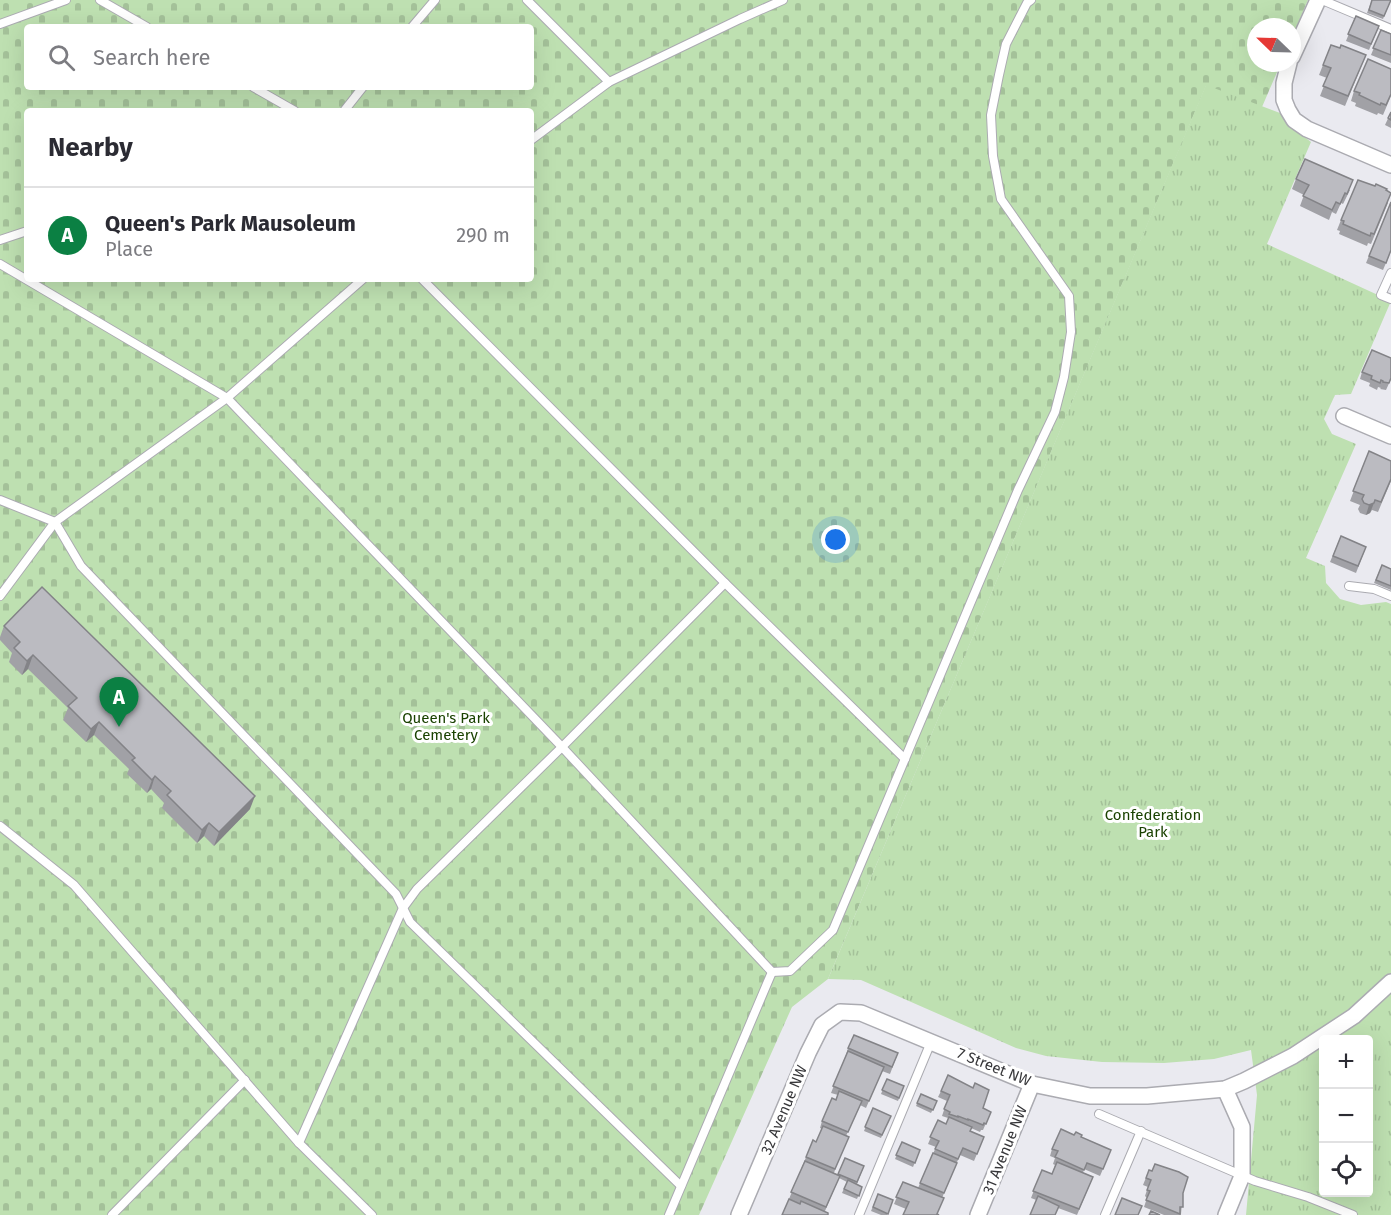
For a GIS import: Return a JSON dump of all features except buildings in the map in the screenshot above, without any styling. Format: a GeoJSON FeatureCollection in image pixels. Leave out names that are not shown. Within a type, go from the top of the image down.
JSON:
{"type":"FeatureCollection","features":[{"type":"Feature","properties":{"kind":"street"},"geometry":{"type":"LineString","coordinates":[[1301,39],[1320,0]]}},
{"type":"Feature","properties":{"kind":"street"},"geometry":{"type":"LineString","coordinates":[[1287,72],[1284,99],[1294,120],[1307,129],[1391,165]]}},
{"type":"Feature","properties":{"kind":"street"},"geometry":{"type":"LineString","coordinates":[[1344,416],[1391,436]]}},
{"type":"Feature","properties":{"kind":"street","name":"7 Street NW"},"geometry":{"type":"LineString","coordinates":[[840,1012],[861,1013],[1032,1084],[1090,1096],[1148,1096],[1225,1089],[1244,1081],[1293,1056],[1354,1016],[1391,982]]}},
{"type":"Feature","properties":{"kind":"street","name":"32 Avenue NW"},"geometry":{"type":"LineString","coordinates":[[739,1215],[812,1044],[822,1025],[840,1012]]}},
{"type":"Feature","properties":{"kind":"street","name":"31 Avenue NW"},"geometry":{"type":"LineString","coordinates":[[978,1215],[1032,1084]]}},
{"type":"Feature","properties":{"kind":"street"},"geometry":{"type":"LineString","coordinates":[[1225,1089],[1242,1127],[1242,1176],[1226,1215]]}},
{"type":"Feature","properties":{"kind":"lane"},"geometry":{"type":"LineString","coordinates":[[0,24],[66,0]]}},
{"type":"Feature","properties":{"kind":"lane"},"geometry":{"type":"LineString","coordinates":[[100,0],[142,24]]}},
{"type":"Feature","properties":{"kind":"lane"},"geometry":{"type":"LineString","coordinates":[[415,24],[435,0]]}},
{"type":"Feature","properties":{"kind":"lane"},"geometry":{"type":"LineString","coordinates":[[527,0],[609,82]]}},
{"type":"Feature","properties":{"kind":"lane"},"geometry":{"type":"LineString","coordinates":[[534,138],[609,82],[783,0]]}},
{"type":"Feature","properties":{"kind":"lane"},"geometry":{"type":"LineString","coordinates":[[772,972],[790,971],[833,930],[1018,490],[1055,412],[1064,377],[1071,332],[1069,296],[1001,199],[993,156],[992,115],[1006,44],[1027,3],[1031,0]]}},
{"type":"Feature","properties":{"kind":"lane"},"geometry":{"type":"LineString","coordinates":[[1320,0],[1391,29]]}},
{"type":"Feature","properties":{"kind":"lane"},"geometry":{"type":"LineString","coordinates":[[258,90],[290,108]]}},
{"type":"Feature","properties":{"kind":"lane"},"geometry":{"type":"LineString","coordinates":[[346,108],[361,90]]}},
{"type":"Feature","properties":{"kind":"lane"},"geometry":{"type":"LineString","coordinates":[[0,240],[24,232]]}},
{"type":"Feature","properties":{"kind":"lane"},"geometry":{"type":"LineString","coordinates":[[0,264],[24,278]]}},
{"type":"Feature","properties":{"kind":"lane"},"geometry":{"type":"LineString","coordinates":[[1391,273],[1382,295],[1391,299]]}},
{"type":"Feature","properties":{"kind":"lane"},"geometry":{"type":"LineString","coordinates":[[30,282],[227,398],[562,747],[772,972]]}},
{"type":"Feature","properties":{"kind":"lane"},"geometry":{"type":"LineString","coordinates":[[0,597],[55,522],[227,398],[360,282]]}},
{"type":"Feature","properties":{"kind":"lane"},"geometry":{"type":"LineString","coordinates":[[425,282],[725,584],[905,759]]}},
{"type":"Feature","properties":{"kind":"lane"},"geometry":{"type":"LineString","coordinates":[[0,500],[55,522],[81,566],[396,894],[410,921],[681,1186]]}},
{"type":"Feature","properties":{"kind":"lane"},"geometry":{"type":"LineString","coordinates":[[299,1143],[403,908],[417,889],[725,584]]}},
{"type":"Feature","properties":{"kind":"lane"},"geometry":{"type":"LineString","coordinates":[[1348,586],[1374,589],[1391,596]]}},
{"type":"Feature","properties":{"kind":"lane"},"geometry":{"type":"LineString","coordinates":[[0,826],[74,885],[299,1143],[372,1215]]}},
{"type":"Feature","properties":{"kind":"lane"},"geometry":{"type":"LineString","coordinates":[[669,1215],[772,972]]}},
{"type":"Feature","properties":{"kind":"lane"},"geometry":{"type":"LineString","coordinates":[[859,1215],[931,1041]]}},
{"type":"Feature","properties":{"kind":"lane"},"geometry":{"type":"LineString","coordinates":[[112,1215],[245,1080]]}},
{"type":"Feature","properties":{"kind":"lane"},"geometry":{"type":"LineString","coordinates":[[1099,1114],[1242,1176],[1308,1197],[1353,1215]]}},
{"type":"Feature","properties":{"kind":"lane"},"geometry":{"type":"LineString","coordinates":[[1105,1215],[1141,1131]]}},
{"type":"Feature","properties":{"kind":"green space","name":"Queen's Park Cemetery"},"geometry":{"type":"Polygon","coordinates":[[[0,0],[1308,0],[1300,18],[1247,18],[1247,72],[1277,72],[1262,107],[1206,86],[828,979],[792,1007],[699,1215],[0,1215],[0,0]]]}},
{"type":"Feature","properties":{"kind":"green space","name":"Confederation Park"},"geometry":{"type":"Polygon","coordinates":[[[1206,85],[1280,113],[1288,124],[1311,142],[1267,244],[1391,301],[1351,394],[1335,395],[1324,419],[1332,434],[1356,444],[1306,558],[1325,566],[1326,583],[1340,599],[1361,605],[1386,602],[1391,604],[1391,1215],[1246,1215],[1257,1095],[1251,1050],[1214,1059],[1164,1063],[1102,1062],[1046,1056],[1016,1048],[861,980],[828,979],[1206,85]]]}},
{"type":"Feature","properties":{"kind":"place","name":"Queen's Park Mausoleum"},"geometry":{"type":"Point","coordinates":[119,727]}}]}
